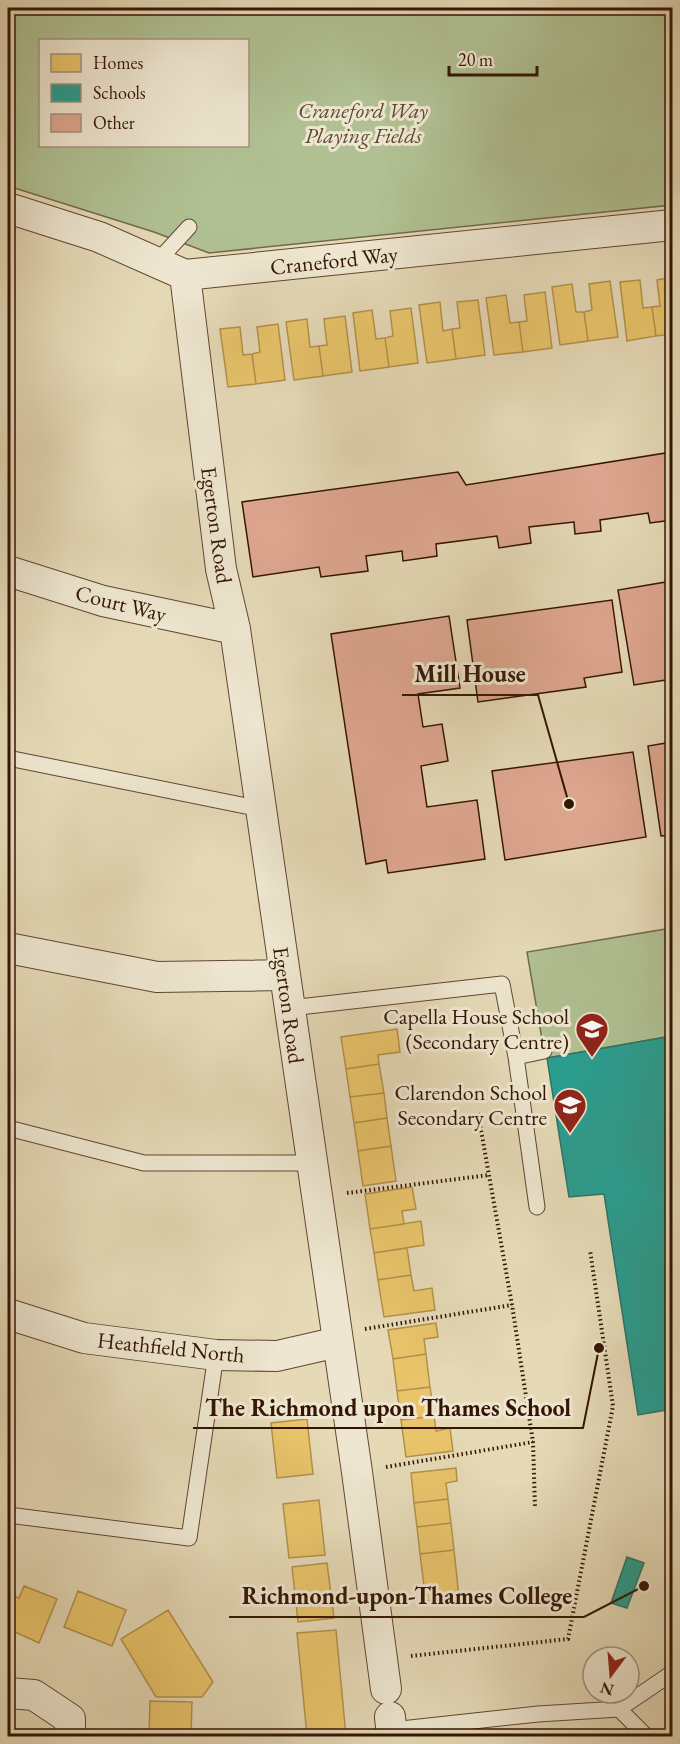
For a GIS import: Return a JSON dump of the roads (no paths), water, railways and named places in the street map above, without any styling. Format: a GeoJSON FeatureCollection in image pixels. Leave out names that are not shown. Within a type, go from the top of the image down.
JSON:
{"type":"FeatureCollection","features":[{"type":"Feature","properties":{"kind":"street"},"geometry":{"type":"LineString","coordinates":[[8,208],[99,237],[185,275]]}},
{"type":"Feature","properties":{"kind":"street","name":"Craneford Way"},"geometry":{"type":"LineString","coordinates":[[185,275],[672,225]]}},
{"type":"Feature","properties":{"kind":"street","name":"Egerton Road"},"geometry":{"type":"LineString","coordinates":[[185,275],[221,569],[236,629],[390,1718]]}},
{"type":"Feature","properties":{"kind":"street","name":"Court Way"},"geometry":{"type":"LineString","coordinates":[[8,571],[103,601],[236,629]]}},
{"type":"Feature","properties":{"kind":"street"},"geometry":{"type":"LineString","coordinates":[[8,948],[157,977],[285,975]]}},
{"type":"Feature","properties":{"kind":"street","name":"Heathfield North"},"geometry":{"type":"LineString","coordinates":[[8,1314],[84,1338],[216,1355],[277,1356],[338,1342]]}},
{"type":"Feature","properties":{"kind":"street"},"geometry":{"type":"LineString","coordinates":[[8,1693],[34,1695],[70,1719],[70,1737]]}},
{"type":"Feature","properties":{"kind":"lane"},"geometry":{"type":"LineString","coordinates":[[157,262],[189,227]]}},
{"type":"Feature","properties":{"kind":"lane"},"geometry":{"type":"LineString","coordinates":[[8,758],[261,809]]}},
{"type":"Feature","properties":{"kind":"lane"},"geometry":{"type":"LineString","coordinates":[[290,1008],[502,984],[516,1057],[537,1207]]}},
{"type":"Feature","properties":{"kind":"lane"},"geometry":{"type":"LineString","coordinates":[[516,1057],[544,1051]]}},
{"type":"Feature","properties":{"kind":"lane"},"geometry":{"type":"LineString","coordinates":[[8,1128],[144,1163],[312,1163]]}},
{"type":"Feature","properties":{"kind":"lane"},"geometry":{"type":"LineString","coordinates":[[8,1515],[189,1538],[216,1355]]}},
{"type":"Feature","properties":{"kind":"lane"},"geometry":{"type":"LineString","coordinates":[[390,1718],[538,1714],[619,1709],[672,1673]]}},
{"type":"Feature","properties":{"kind":"lane"},"geometry":{"type":"LineString","coordinates":[[619,1709],[646,1737]]}},
{"type":"Feature","properties":{"kind":"place","name":"Mill House"},"geometry":{"type":"Point","coordinates":[569,804]}},
{"type":"Feature","properties":{"kind":"place","name":"Capella House School (Secondary Centre)"},"geometry":{"type":"Point","coordinates":[592,1058]}},
{"type":"Feature","properties":{"kind":"place","name":"Clarendon School Secondary Centre"},"geometry":{"type":"Point","coordinates":[570,1134]}},
{"type":"Feature","properties":{"kind":"place","name":"The Richmond upon Thames School"},"geometry":{"type":"Point","coordinates":[599,1348]}},
{"type":"Feature","properties":{"kind":"place","name":"Richmond-upon-Thames College"},"geometry":{"type":"Point","coordinates":[644,1586]}},
{"type":"Feature","properties":{"kind":"park label","name":"Craneford Way Playing Fields"},"geometry":{"type":"Point","coordinates":[363,122]}}]}
